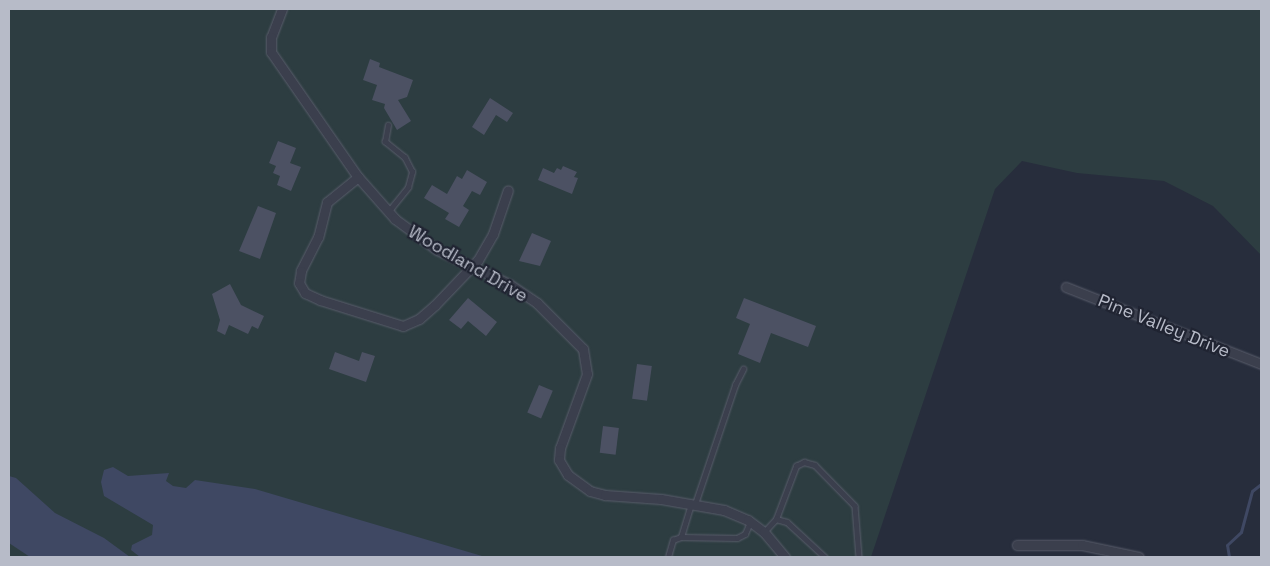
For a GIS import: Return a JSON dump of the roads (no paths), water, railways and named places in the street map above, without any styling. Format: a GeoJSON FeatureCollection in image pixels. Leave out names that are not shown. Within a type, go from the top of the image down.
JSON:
{"type":"FeatureCollection","features":[{"type":"Feature","properties":{"kind":"street","name":"Woodland Drive"},"geometry":{"type":"LineString","coordinates":[[282,9],[271,37],[272,52],[358,176],[388,212],[414,237],[509,284],[537,304],[583,349],[588,374],[560,448],[559,460],[568,475],[590,491],[605,495],[693,504],[724,510],[750,522],[764,532],[785,557]]}},
{"type":"Feature","properties":{"kind":"street"},"geometry":{"type":"LineString","coordinates":[[358,176],[326,202],[311,255],[301,271],[299,283],[305,293],[403,326],[419,319],[435,306],[473,266],[493,234],[508,190]]}},
{"type":"Feature","properties":{"kind":"street","name":"Pine Valley Drive"},"geometry":{"type":"LineString","coordinates":[[1066,287],[1258,363]]}},
{"type":"Feature","properties":{"kind":"street"},"geometry":{"type":"LineString","coordinates":[[1018,545],[1082,545],[1139,557]]}},
{"type":"Feature","properties":{"kind":"lane"},"geometry":{"type":"LineString","coordinates":[[388,125],[385,142],[405,158],[412,172],[407,190],[388,212]]}},
{"type":"Feature","properties":{"kind":"lane"},"geometry":{"type":"LineString","coordinates":[[681,537],[732,393],[743,370]]}},
{"type":"Feature","properties":{"kind":"lane"},"geometry":{"type":"LineString","coordinates":[[764,532],[776,519],[796,466],[804,462],[815,465],[856,506],[859,557]]}},
{"type":"Feature","properties":{"kind":"lane"},"geometry":{"type":"LineString","coordinates":[[776,519],[787,522],[825,557]]}},
{"type":"Feature","properties":{"kind":"lane"},"geometry":{"type":"LineString","coordinates":[[668,557],[673,540],[681,537],[737,538],[745,534],[750,522]]}},
{"type":"Feature","properties":{"kind":"water"},"geometry":{"type":"Polygon","coordinates":[[[113,467],[128,476],[169,473],[166,481],[173,486],[186,488],[195,480],[255,489],[482,556],[522,557],[140,557],[131,550],[132,545],[152,535],[153,525],[104,496],[101,482],[104,470],[113,467]]]}},
{"type":"Feature","properties":{"kind":"water"},"geometry":{"type":"Polygon","coordinates":[[[9,476],[16,478],[55,513],[104,538],[130,557],[30,557],[9,543],[9,476]]]}},
{"type":"Feature","properties":{"kind":"waterway"},"geometry":{"type":"LineString","coordinates":[[1261,371],[1261,415]]}},
{"type":"Feature","properties":{"kind":"waterway"},"geometry":{"type":"LineString","coordinates":[[1229,557],[1227,545],[1241,532],[1252,491],[1261,484]]}}]}
